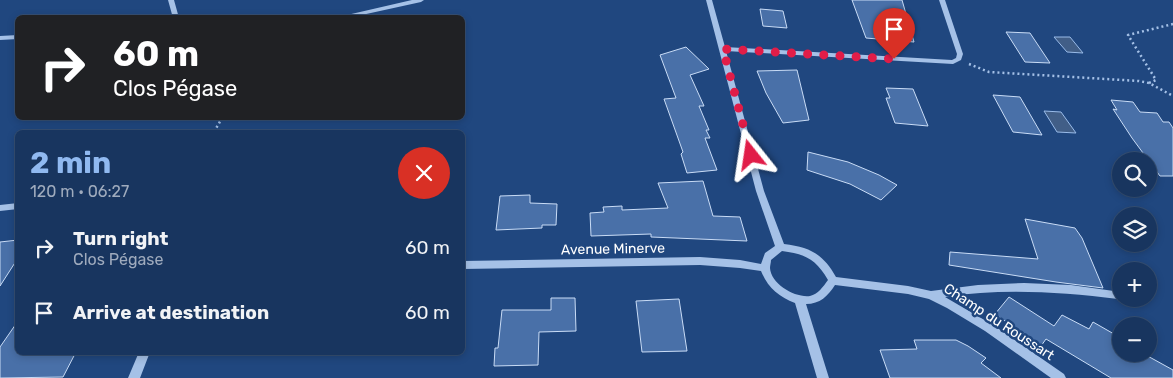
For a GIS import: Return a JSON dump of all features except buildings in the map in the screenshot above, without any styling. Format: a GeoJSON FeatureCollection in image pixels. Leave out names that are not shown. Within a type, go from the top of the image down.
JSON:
{"type":"FeatureCollection","features":[{"type":"Feature","properties":{"kind":"street"},"geometry":{"type":"LineString","coordinates":[[171,0],[175,15]]}},
{"type":"Feature","properties":{"kind":"street"},"geometry":{"type":"LineString","coordinates":[[351,15],[419,0]]}},
{"type":"Feature","properties":{"kind":"street"},"geometry":{"type":"LineString","coordinates":[[709,0],[760,191],[780,247]]}},
{"type":"Feature","properties":{"kind":"street"},"geometry":{"type":"LineString","coordinates":[[723,49],[953,62],[959,60],[960,54],[942,0]]}},
{"type":"Feature","properties":{"kind":"street"},"geometry":{"type":"LineString","coordinates":[[0,38],[15,36]]}},
{"type":"Feature","properties":{"kind":"street"},"geometry":{"type":"LineString","coordinates":[[0,208],[15,206]]}},
{"type":"Feature","properties":{"kind":"street"},"geometry":{"type":"LineString","coordinates":[[780,247],[794,249],[817,257],[833,281],[829,289],[814,300],[800,301],[784,294],[772,283],[764,268],[765,261],[769,255],[780,247]]}},
{"type":"Feature","properties":{"kind":"street","name":"Avenue Minerve"},"geometry":{"type":"LineString","coordinates":[[465,266],[700,261],[764,268]]}},
{"type":"Feature","properties":{"kind":"street","name":"Champ du Roussart"},"geometry":{"type":"LineString","coordinates":[[833,281],[908,290],[931,295],[989,328],[1060,378]]}},
{"type":"Feature","properties":{"kind":"street"},"geometry":{"type":"LineString","coordinates":[[931,295],[964,289],[998,287],[1081,290],[1112,294]]}},
{"type":"Feature","properties":{"kind":"street"},"geometry":{"type":"LineString","coordinates":[[800,301],[823,378]]}},
{"type":"Feature","properties":{"kind":"street"},"geometry":{"type":"LineString","coordinates":[[134,378],[144,355]]}},
{"type":"Feature","properties":{"kind":"path"},"geometry":{"type":"LineString","coordinates":[[1149,83],[1156,80],[1128,35],[1173,24]]}},
{"type":"Feature","properties":{"kind":"path"},"geometry":{"type":"LineString","coordinates":[[959,60],[989,72],[1149,83],[1173,96]]}},
{"type":"Feature","properties":{"kind":"water"},"geometry":{"type":"Polygon","coordinates":[[[1054,37],[1070,37],[1083,53],[1067,52],[1054,37]]]}},
{"type":"Feature","properties":{"kind":"water"},"geometry":{"type":"Polygon","coordinates":[[[1044,111],[1061,112],[1076,133],[1057,132],[1044,111]]]}},
{"type":"Feature","properties":{"kind":"route"},"geometry":{"type":"LineString","coordinates":[[751,155],[723,49],[894,59]]}}]}
